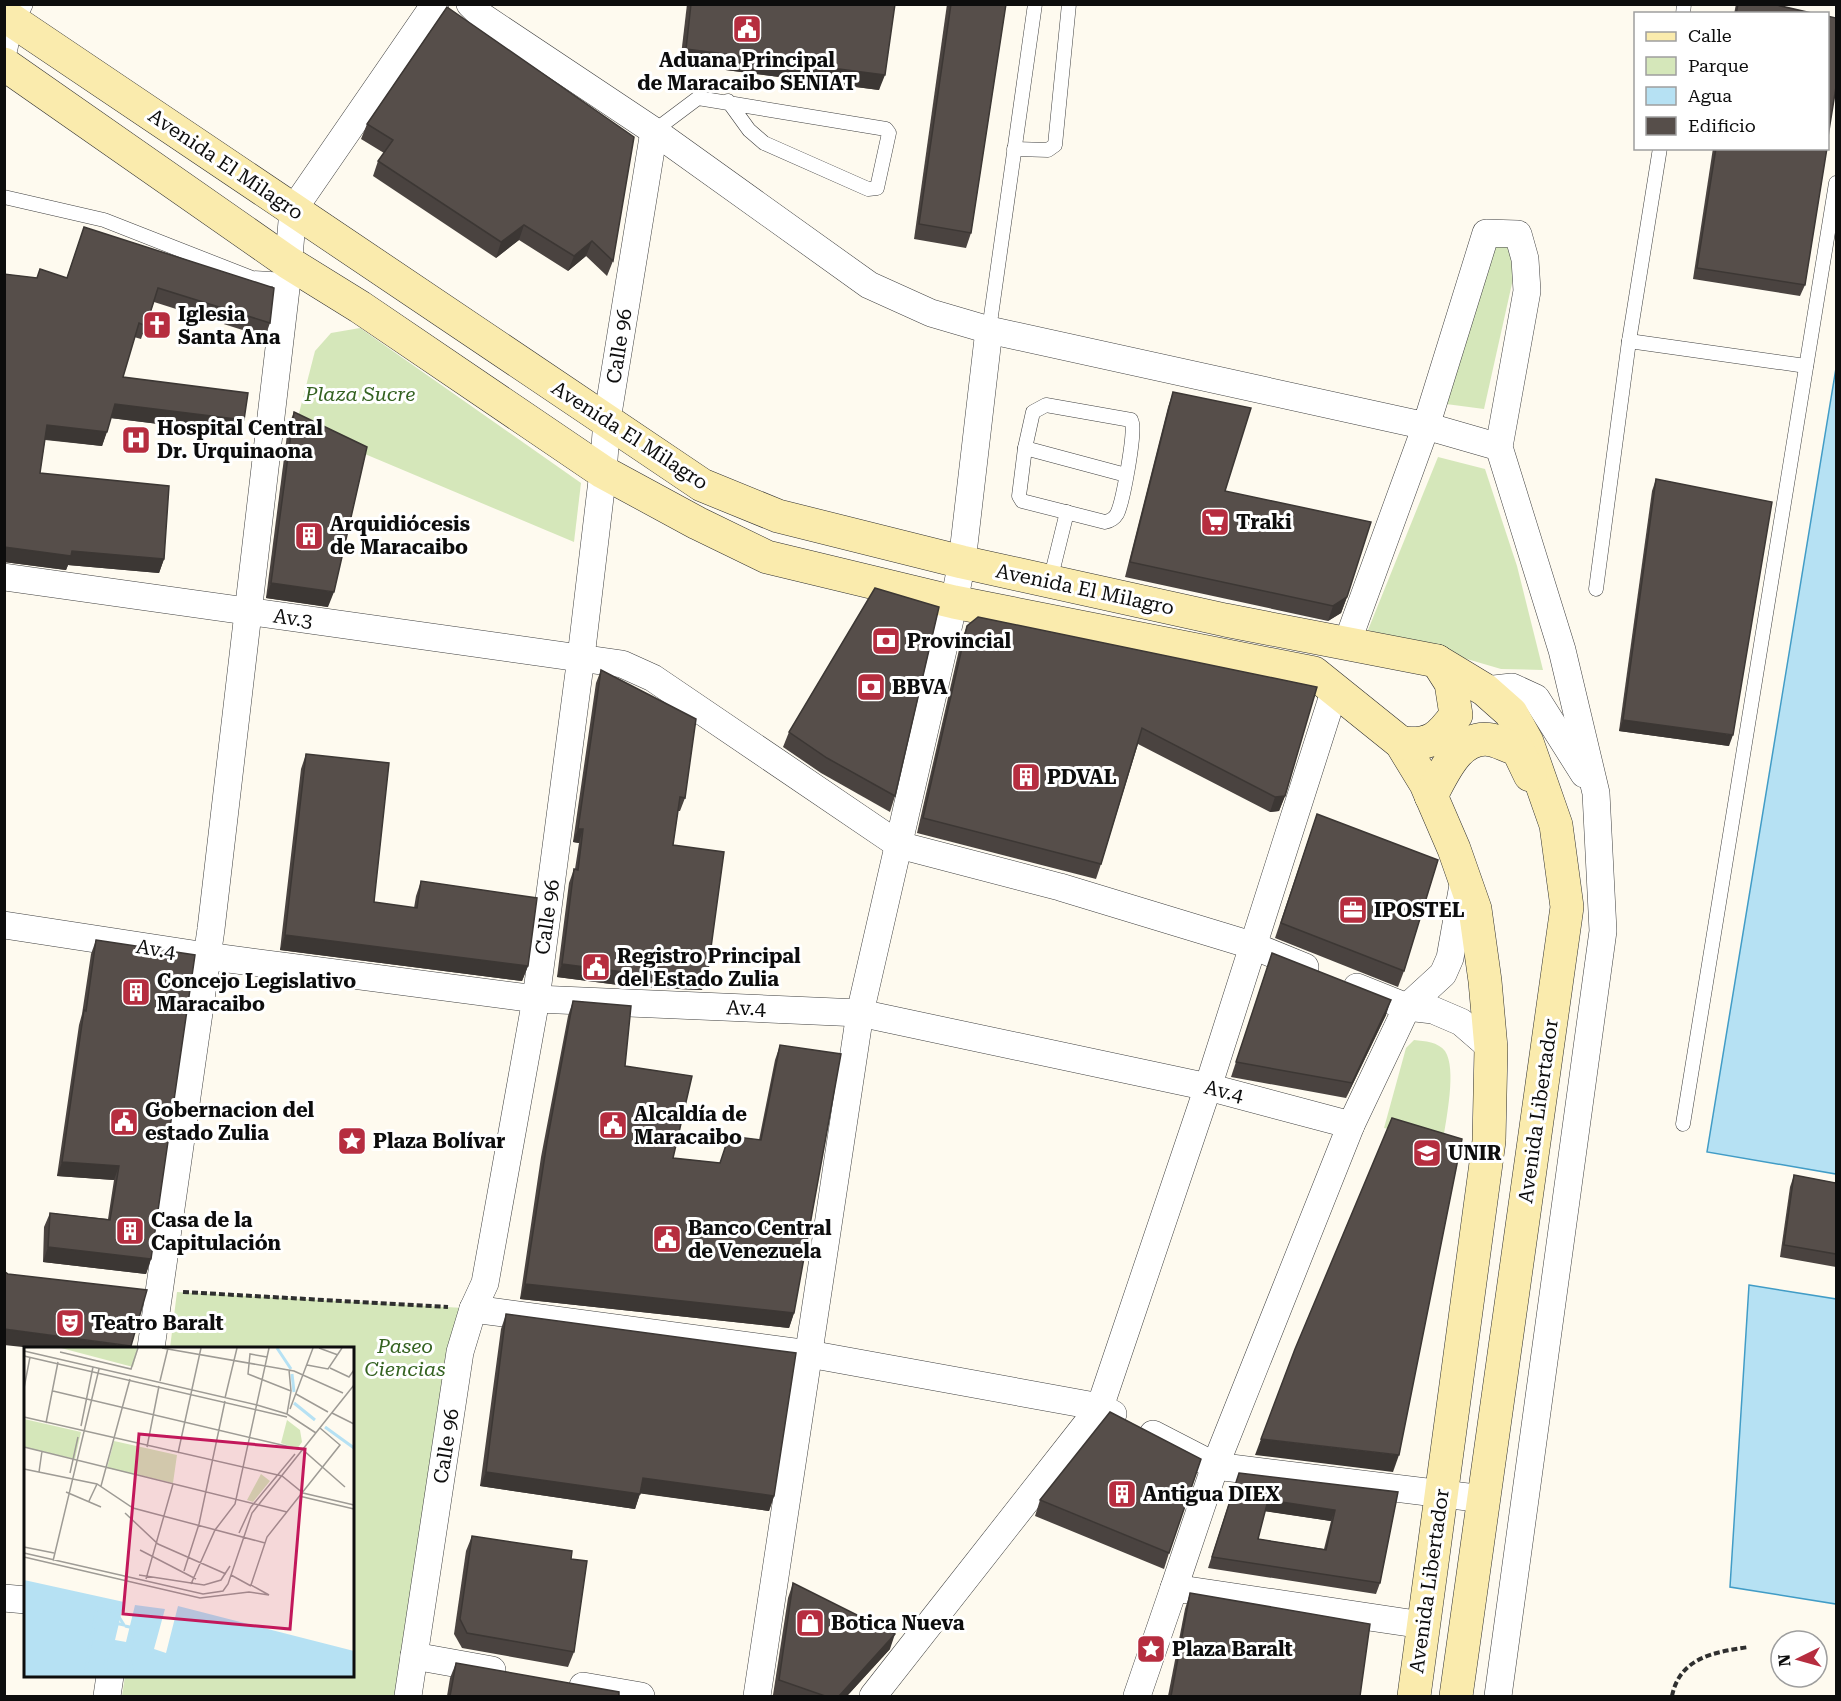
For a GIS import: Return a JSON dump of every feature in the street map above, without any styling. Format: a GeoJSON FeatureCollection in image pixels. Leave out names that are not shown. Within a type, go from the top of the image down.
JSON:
{"type":"FeatureCollection","features":[{"type":"Feature","properties":{"kind":"main road","name":"Avenida El Milagro"},"geometry":{"type":"LineString","coordinates":[[10,21],[702,485],[777,516],[962,562],[1347,643]]}},
{"type":"Feature","properties":{"kind":"main road","name":"Avenida El Milagro"},"geometry":{"type":"LineString","coordinates":[[4,64],[288,272],[360,307],[603,472],[697,523],[767,557],[954,602],[1314,674],[1335,689]]}},
{"type":"Feature","properties":{"kind":"main road","name":"Avenida Libertador"},"geometry":{"type":"LineString","coordinates":[[1347,643],[1437,661],[1485,690],[1511,713],[1527,742],[1556,825],[1567,907],[1456,1696]]}},
{"type":"Feature","properties":{"kind":"main road"},"geometry":{"type":"LineString","coordinates":[[1401,743],[1420,745],[1441,735],[1456,715],[1451,683],[1437,661]]}},
{"type":"Feature","properties":{"kind":"main road","name":"Avenida Libertador"},"geometry":{"type":"LineString","coordinates":[[1335,689],[1401,743],[1431,796],[1475,909],[1491,1048],[1489,1141],[1414,1696]]}},
{"type":"Feature","properties":{"kind":"main road"},"geometry":{"type":"LineString","coordinates":[[1431,796],[1450,761],[1465,745],[1490,739],[1518,750],[1556,825]]}},
{"type":"Feature","properties":{"kind":"street"},"geometry":{"type":"LineString","coordinates":[[151,1347],[147,1290],[206,956],[288,272],[293,210],[435,4]]}},
{"type":"Feature","properties":{"kind":"street"},"geometry":{"type":"LineString","coordinates":[[479,9],[869,285],[931,313],[989,330],[1426,426],[1499,447]]}},
{"type":"Feature","properties":{"kind":"street","name":"Calle 96"},"geometry":{"type":"LineString","coordinates":[[408,1696],[460,1352],[485,1283],[536,999],[581,657],[603,472],[606,420],[654,131]]}},
{"type":"Feature","properties":{"kind":"street"},"geometry":{"type":"LineString","coordinates":[[1347,643],[1426,426],[1486,233],[1518,234],[1526,259],[1527,291],[1499,447],[1562,650],[1596,793],[1603,931],[1498,1696]]}},
{"type":"Feature","properties":{"kind":"street"},"geometry":{"type":"LineString","coordinates":[[757,1696],[860,1012],[962,562],[989,330]]}},
{"type":"Feature","properties":{"kind":"street","name":"Av.3"},"geometry":{"type":"LineString","coordinates":[[4,577],[622,664],[653,678],[899,845],[1060,887],[1251,945],[1407,1007],[1433,1010],[1461,1022],[1491,1048]]}},
{"type":"Feature","properties":{"kind":"street"},"geometry":{"type":"LineString","coordinates":[[1485,690],[1512,687],[1536,698],[1596,793]]}},
{"type":"Feature","properties":{"kind":"street"},"geometry":{"type":"LineString","coordinates":[[873,1696],[1100,1407],[1208,1087],[1251,945],[1335,689]]}},
{"type":"Feature","properties":{"kind":"street"},"geometry":{"type":"LineString","coordinates":[[1137,1696],[1215,1466],[1350,1125],[1407,1007],[1443,974],[1450,957],[1464,879]]}},
{"type":"Feature","properties":{"kind":"street","name":"Av.4"},"geometry":{"type":"LineString","coordinates":[[4,925],[206,956],[536,999],[860,1012],[1208,1087],[1350,1125]]}},
{"type":"Feature","properties":{"kind":"street"},"geometry":{"type":"LineString","coordinates":[[1520,1242],[1561,1244]]}},
{"type":"Feature","properties":{"kind":"street"},"geometry":{"type":"LineString","coordinates":[[474,1309],[809,1354],[1100,1407],[1215,1466],[1441,1495],[1484,1498]]}},
{"type":"Feature","properties":{"kind":"street"},"geometry":{"type":"LineString","coordinates":[[1174,1588],[1423,1625]]}},
{"type":"Feature","properties":{"kind":"street"},"geometry":{"type":"LineString","coordinates":[[4,1598],[24,1600]]}},
{"type":"Feature","properties":{"kind":"street"},"geometry":{"type":"LineString","coordinates":[[414,1656],[516,1674]]}},
{"type":"Feature","properties":{"kind":"street"},"geometry":{"type":"LineString","coordinates":[[107,1696],[110,1677]]}},
{"type":"Feature","properties":{"kind":"street"},"geometry":{"type":"LineString","coordinates":[[562,1682],[641,1696]]}},
{"type":"Feature","properties":{"kind":"lane"},"geometry":{"type":"LineString","coordinates":[[989,330],[1035,4]]}},
{"type":"Feature","properties":{"kind":"lane"},"geometry":{"type":"LineString","coordinates":[[1014,149],[1048,150],[1055,145],[1069,4]]}},
{"type":"Feature","properties":{"kind":"lane"},"geometry":{"type":"LineString","coordinates":[[654,131],[699,98],[728,101],[886,129],[889,133],[877,188],[868,189],[764,143],[749,130],[728,101]]}},
{"type":"Feature","properties":{"kind":"lane"},"geometry":{"type":"LineString","coordinates":[[1596,589],[1629,341],[1660,150]]}},
{"type":"Feature","properties":{"kind":"lane"},"geometry":{"type":"LineString","coordinates":[[1683,1124],[1836,183]]}},
{"type":"Feature","properties":{"kind":"lane"},"geometry":{"type":"LineString","coordinates":[[4,197],[104,220],[252,278],[288,272]]}},
{"type":"Feature","properties":{"kind":"lane"},"geometry":{"type":"LineString","coordinates":[[1629,341],[1806,366]]}},
{"type":"Feature","properties":{"kind":"lane"},"geometry":{"type":"LineString","coordinates":[[1046,405],[1131,420],[1134,426],[1117,514],[1111,521],[1105,522],[1022,501],[1018,488],[1025,448],[1033,412],[1046,405]]}},
{"type":"Feature","properties":{"kind":"lane"},"geometry":{"type":"LineString","coordinates":[[1025,448],[1126,475]]}},
{"type":"Feature","properties":{"kind":"lane"},"geometry":{"type":"LineString","coordinates":[[1050,581],[1067,512]]}},
{"type":"Feature","properties":{"kind":"path"},"geometry":{"type":"LineString","coordinates":[[147,1290],[474,1309]]}},
{"type":"Feature","properties":{"kind":"path"},"geometry":{"type":"LineString","coordinates":[[1672,1696],[1680,1674],[1693,1662],[1718,1652],[1749,1647]]}},
{"type":"Feature","properties":{"kind":"green space"},"geometry":{"type":"Polygon","coordinates":[[[1507,245],[1515,270],[1484,409],[1446,404],[1491,248],[1507,245]]]}},
{"type":"Feature","properties":{"kind":"green space","name":"Plaza Sucre"},"geometry":{"type":"Polygon","coordinates":[[[360,328],[581,483],[574,542],[296,425],[315,351],[331,333],[360,328]]]}},
{"type":"Feature","properties":{"kind":"green space"},"geometry":{"type":"Polygon","coordinates":[[[1438,457],[1485,469],[1517,566],[1543,670],[1501,669],[1368,630],[1438,457]]]}},
{"type":"Feature","properties":{"kind":"green space"},"geometry":{"type":"Polygon","coordinates":[[[1414,1040],[1439,1046],[1445,1051],[1448,1059],[1450,1094],[1443,1141],[1384,1128],[1406,1048],[1414,1040]]]}},
{"type":"Feature","properties":{"kind":"green space","name":"Paseo Ciencias"},"geometry":{"type":"Polygon","coordinates":[[[177,1292],[464,1308],[409,1696],[122,1696],[125,1677],[354,1677],[354,1347],[170,1347],[177,1292]]]}},
{"type":"Feature","properties":{"kind":"water"},"geometry":{"type":"Polygon","coordinates":[[[1836,368],[1836,1174],[1707,1152],[1836,368]]]}},
{"type":"Feature","properties":{"kind":"water"},"geometry":{"type":"Polygon","coordinates":[[[1749,1285],[1836,1299],[1836,1604],[1730,1587],[1749,1285]]]}},
{"type":"Feature","properties":{"kind":"building"},"geometry":{"type":"Polygon","coordinates":[[[691,4],[895,4],[885,75],[686,49],[691,4]]]}},
{"type":"Feature","properties":{"kind":"building"},"geometry":{"type":"Polygon","coordinates":[[[951,4],[1006,4],[971,233],[919,224],[951,4]]]}},
{"type":"Feature","properties":{"kind":"building"},"geometry":{"type":"Polygon","coordinates":[[[1738,4],[1772,4],[1807,12],[1736,12],[1738,4]]]}},
{"type":"Feature","properties":{"kind":"building"},"geometry":{"type":"Polygon","coordinates":[[[447,7],[634,137],[613,261],[592,241],[574,256],[524,225],[501,242],[378,161],[393,140],[367,124],[447,7]]]}},
{"type":"Feature","properties":{"kind":"building"},"geometry":{"type":"Polygon","coordinates":[[[1829,16],[1836,18],[1836,87],[1829,131],[1829,16]]]}},
{"type":"Feature","properties":{"kind":"building"},"geometry":{"type":"Polygon","coordinates":[[[1716,150],[1827,150],[1805,285],[1697,268],[1716,150]]]}},
{"type":"Feature","properties":{"kind":"building"},"geometry":{"type":"Polygon","coordinates":[[[84,227],[274,288],[270,323],[158,288],[146,326],[139,323],[123,377],[248,393],[244,420],[115,404],[107,432],[47,425],[40,473],[169,486],[164,559],[72,551],[71,556],[4,547],[4,274],[37,278],[40,269],[67,278],[84,227]]]}},
{"type":"Feature","properties":{"kind":"building","name":"Traki"},"geometry":{"type":"Polygon","coordinates":[[[1173,392],[1251,408],[1225,491],[1371,522],[1347,597],[1333,606],[1130,562],[1173,392]]]}},
{"type":"Feature","properties":{"kind":"building","name":"Arquidiócesis de Maracaibo"},"geometry":{"type":"Polygon","coordinates":[[[294,412],[367,447],[334,592],[271,583],[294,412]]]}},
{"type":"Feature","properties":{"kind":"building"},"geometry":{"type":"Polygon","coordinates":[[[1656,479],[1772,502],[1733,735],[1623,720],[1656,479]]]}},
{"type":"Feature","properties":{"kind":"building","name":"BBVA"},"geometry":{"type":"Polygon","coordinates":[[[875,588],[939,607],[895,796],[827,758],[789,732],[875,588]]]}},
{"type":"Feature","properties":{"kind":"building","name":"PDVAL"},"geometry":{"type":"Polygon","coordinates":[[[978,617],[1317,687],[1285,796],[1275,797],[1142,728],[1101,864],[923,818],[967,626],[978,617]]]}},
{"type":"Feature","properties":{"kind":"building"},"geometry":{"type":"Polygon","coordinates":[[[601,670],[696,719],[685,798],[680,797],[673,845],[724,852],[707,977],[639,974],[562,964],[574,869],[578,870],[583,829],[578,829],[601,670]]]}},
{"type":"Feature","properties":{"kind":"building"},"geometry":{"type":"Polygon","coordinates":[[[306,754],[389,763],[374,902],[417,908],[421,881],[537,898],[528,966],[285,935],[306,754]]]}},
{"type":"Feature","properties":{"kind":"building","name":"IPOSTEL"},"geometry":{"type":"Polygon","coordinates":[[[1317,814],[1438,860],[1404,971],[1281,923],[1317,814]]]}},
{"type":"Feature","properties":{"kind":"building"},"geometry":{"type":"Polygon","coordinates":[[[96,940],[195,955],[151,1259],[48,1247],[50,1213],[110,1220],[119,1166],[62,1162],[96,940]]]}},
{"type":"Feature","properties":{"kind":"building"},"geometry":{"type":"Polygon","coordinates":[[[1272,953],[1391,1000],[1352,1083],[1236,1062],[1272,953]]]}},
{"type":"Feature","properties":{"kind":"building","name":"Banco Central de Venezuela"},"geometry":{"type":"Polygon","coordinates":[[[573,1001],[631,1006],[625,1066],[692,1076],[673,1158],[720,1163],[729,1136],[761,1140],[780,1045],[841,1054],[794,1313],[525,1284],[547,1142],[573,1001]]]}},
{"type":"Feature","properties":{"kind":"building"},"geometry":{"type":"Polygon","coordinates":[[[1392,1118],[1462,1139],[1399,1455],[1261,1439],[1295,1349],[1392,1118]]]}},
{"type":"Feature","properties":{"kind":"building"},"geometry":{"type":"Polygon","coordinates":[[[1794,1175],[1836,1183],[1836,1254],[1784,1245],[1794,1175]]]}},
{"type":"Feature","properties":{"kind":"building","name":"Teatro Baralt"},"geometry":{"type":"Polygon","coordinates":[[[4,1271],[8,1274],[147,1290],[131,1346],[4,1329],[4,1271]]]}},
{"type":"Feature","properties":{"kind":"building"},"geometry":{"type":"Polygon","coordinates":[[[506,1314],[796,1353],[774,1496],[643,1478],[640,1494],[486,1472],[506,1314]]]}},
{"type":"Feature","properties":{"kind":"building","name":"Antigua DIEX"},"geometry":{"type":"Polygon","coordinates":[[[1110,1412],[1201,1459],[1169,1553],[1040,1500],[1110,1412]]]}},
{"type":"Feature","properties":{"kind":"building"},"geometry":{"type":"Polygon","coordinates":[[[1239,1473],[1398,1492],[1380,1583],[1212,1557],[1239,1473]],[[1268,1500],[1258,1539],[1326,1550],[1335,1510],[1268,1500]]]}},
{"type":"Feature","properties":{"kind":"building"},"geometry":{"type":"Polygon","coordinates":[[[472,1536],[572,1551],[571,1559],[587,1561],[574,1652],[467,1633],[460,1619],[472,1536]]]}},
{"type":"Feature","properties":{"kind":"building","name":"Botica Nueva"},"geometry":{"type":"Polygon","coordinates":[[[793,1583],[895,1634],[839,1696],[825,1696],[779,1680],[793,1583]]]}},
{"type":"Feature","properties":{"kind":"building"},"geometry":{"type":"Polygon","coordinates":[[[1190,1593],[1370,1624],[1360,1696],[1171,1696],[1190,1593]]]}},
{"type":"Feature","properties":{"kind":"building"},"geometry":{"type":"Polygon","coordinates":[[[456,1663],[619,1692],[619,1696],[450,1696],[456,1663]]]}},
{"type":"Feature","properties":{"kind":"place","name":"Aduana Principal de Maracaibo SENIAT"},"geometry":{"type":"Point","coordinates":[747,29]}},
{"type":"Feature","properties":{"kind":"place","name":"Iglesia Santa Ana"},"geometry":{"type":"Point","coordinates":[157,325]}},
{"type":"Feature","properties":{"kind":"place","name":"Hospital Central Dr. Urquinaona"},"geometry":{"type":"Point","coordinates":[136,440]}},
{"type":"Feature","properties":{"kind":"place","name":"Traki"},"geometry":{"type":"Point","coordinates":[1215,522]}},
{"type":"Feature","properties":{"kind":"place","name":"Arquidiócesis de Maracaibo"},"geometry":{"type":"Point","coordinates":[309,536]}},
{"type":"Feature","properties":{"kind":"place","name":"Provincial"},"geometry":{"type":"Point","coordinates":[886,641]}},
{"type":"Feature","properties":{"kind":"place","name":"BBVA"},"geometry":{"type":"Point","coordinates":[871,687]}},
{"type":"Feature","properties":{"kind":"place","name":"PDVAL"},"geometry":{"type":"Point","coordinates":[1026,777]}},
{"type":"Feature","properties":{"kind":"place","name":"IPOSTEL"},"geometry":{"type":"Point","coordinates":[1353,910]}},
{"type":"Feature","properties":{"kind":"place","name":"Registro Principal del Estado Zulia"},"geometry":{"type":"Point","coordinates":[596,967]}},
{"type":"Feature","properties":{"kind":"place","name":"Concejo Legislativo Maracaibo"},"geometry":{"type":"Point","coordinates":[136,992]}},
{"type":"Feature","properties":{"kind":"place","name":"Gobernacion del estado Zulia"},"geometry":{"type":"Point","coordinates":[124,1122]}},
{"type":"Feature","properties":{"kind":"place","name":"Alcaldía de Maracaibo"},"geometry":{"type":"Point","coordinates":[613,1125]}},
{"type":"Feature","properties":{"kind":"place","name":"Plaza Bolívar"},"geometry":{"type":"Point","coordinates":[352,1141]}},
{"type":"Feature","properties":{"kind":"place","name":"UNIR"},"geometry":{"type":"Point","coordinates":[1427,1153]}},
{"type":"Feature","properties":{"kind":"place","name":"Casa de la Capitulación"},"geometry":{"type":"Point","coordinates":[130,1231]}},
{"type":"Feature","properties":{"kind":"place","name":"Banco Central de Venezuela"},"geometry":{"type":"Point","coordinates":[667,1239]}},
{"type":"Feature","properties":{"kind":"place","name":"Teatro Baralt"},"geometry":{"type":"Point","coordinates":[70,1323]}},
{"type":"Feature","properties":{"kind":"place","name":"Antigua DIEX"},"geometry":{"type":"Point","coordinates":[1122,1494]}},
{"type":"Feature","properties":{"kind":"place","name":"Botica Nueva"},"geometry":{"type":"Point","coordinates":[810,1623]}},
{"type":"Feature","properties":{"kind":"place","name":"Plaza Baralt"},"geometry":{"type":"Point","coordinates":[1151,1649]}}]}
